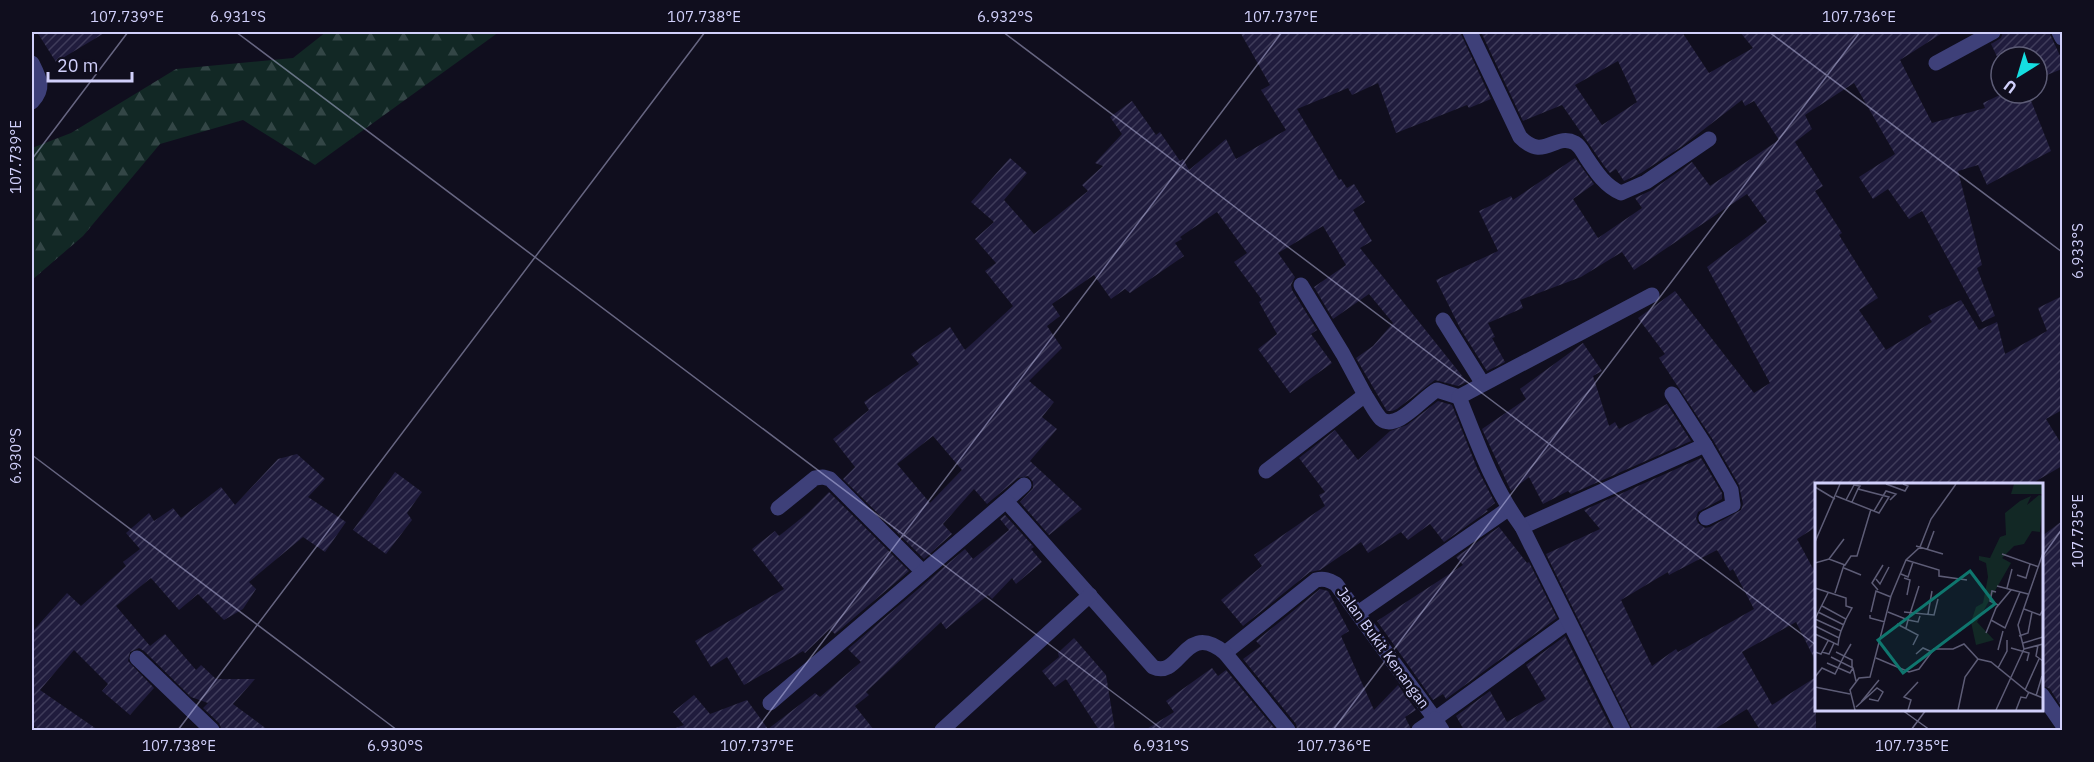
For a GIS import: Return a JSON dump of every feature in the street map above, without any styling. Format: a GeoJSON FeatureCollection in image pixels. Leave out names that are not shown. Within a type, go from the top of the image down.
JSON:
{"type":"FeatureCollection","features":[{"type":"Feature","properties":{"kind":"street"},"geometry":{"type":"LineString","coordinates":[[1470,32],[1520,137],[1527,145],[1539,148],[1560,142],[1575,142],[1599,176],[1614,190],[1621,193],[1646,182],[1709,139]]}},
{"type":"Feature","properties":{"kind":"street"},"geometry":{"type":"LineString","coordinates":[[1936,63],[1993,32]]}},
{"type":"Feature","properties":{"kind":"street"},"geometry":{"type":"LineString","coordinates":[[2059,32],[2062,38]]}},
{"type":"Feature","properties":{"kind":"street"},"geometry":{"type":"LineString","coordinates":[[32,63],[41,80],[41,89],[32,102]]}},
{"type":"Feature","properties":{"kind":"street"},"geometry":{"type":"LineString","coordinates":[[1300,285],[1381,418],[1388,422],[1397,420],[1437,390],[1459,397],[1490,473],[1508,509],[1522,527],[1623,730]]}},
{"type":"Feature","properties":{"kind":"street"},"geometry":{"type":"LineString","coordinates":[[1459,397],[1652,295]]}},
{"type":"Feature","properties":{"kind":"street"},"geometry":{"type":"LineString","coordinates":[[1443,320],[1483,384]]}},
{"type":"Feature","properties":{"kind":"street"},"geometry":{"type":"LineString","coordinates":[[1672,394],[1705,445],[1733,497],[1733,505],[1706,518]]}},
{"type":"Feature","properties":{"kind":"street"},"geometry":{"type":"LineString","coordinates":[[1266,471],[1365,395]]}},
{"type":"Feature","properties":{"kind":"street"},"geometry":{"type":"LineString","coordinates":[[1522,527],[1705,445]]}},
{"type":"Feature","properties":{"kind":"street"},"geometry":{"type":"LineString","coordinates":[[778,508],[815,478],[830,479],[923,572]]}},
{"type":"Feature","properties":{"kind":"street"},"geometry":{"type":"LineString","coordinates":[[770,703],[1024,485]]}},
{"type":"Feature","properties":{"kind":"street"},"geometry":{"type":"LineString","coordinates":[[1006,501],[1154,667],[1160,670],[1166,669],[1193,644],[1204,642],[1215,644],[1288,730]]}},
{"type":"Feature","properties":{"kind":"street"},"geometry":{"type":"LineString","coordinates":[[1358,613],[1508,509]]}},
{"type":"Feature","properties":{"kind":"street","name":"Jalan Bukit Kenangan"},"geometry":{"type":"LineString","coordinates":[[1225,653],[1316,580],[1322,579],[1336,584],[1438,725],[1568,622]]}},
{"type":"Feature","properties":{"kind":"street"},"geometry":{"type":"LineString","coordinates":[[942,730],[1090,595]]}},
{"type":"Feature","properties":{"kind":"street"},"geometry":{"type":"LineString","coordinates":[[137,658],[212,730]]}},
{"type":"Feature","properties":{"kind":"street"},"geometry":{"type":"LineString","coordinates":[[2043,696],[2062,724]]}},
{"type":"Feature","properties":{"kind":"street"},"geometry":{"type":"LineString","coordinates":[[1419,730],[1438,725]]}},
{"type":"Feature","properties":{"kind":"green space"},"geometry":{"type":"Polygon","coordinates":[[[326,32],[499,32],[315,165],[243,120],[160,144],[83,236],[32,280],[32,148],[71,133],[176,69],[293,58],[326,32]]]}},
{"type":"Feature","properties":{"kind":"building"},"geometry":{"type":"Polygon","coordinates":[[[37,32],[106,32],[56,62],[37,32]]]}},
{"type":"Feature","properties":{"kind":"building"},"geometry":{"type":"Polygon","coordinates":[[[1240,32],[1460,32],[1491,99],[1469,108],[1467,105],[1396,133],[1378,83],[1352,95],[1348,88],[1297,109],[1339,180],[1341,179],[1347,188],[1354,184],[1365,202],[1353,210],[1372,241],[1360,248],[1467,382],[1458,386],[1435,380],[1397,409],[1387,411],[1356,358],[1373,346],[1393,323],[1369,294],[1333,319],[1314,287],[1346,265],[1323,226],[1278,253],[1295,277],[1291,285],[1292,290],[1317,330],[1311,334],[1332,363],[1290,393],[1258,349],[1277,334],[1259,302],[1262,300],[1234,262],[1247,253],[1217,212],[1180,237],[1182,239],[1175,243],[1184,256],[1130,293],[1125,289],[1111,299],[1094,275],[1052,304],[1060,316],[1047,326],[1062,348],[1029,381],[1054,402],[1042,417],[1057,429],[1030,461],[1082,509],[1049,535],[1020,502],[1033,488],[1033,482],[1028,476],[1018,478],[987,504],[974,489],[943,524],[952,534],[924,559],[843,479],[855,467],[833,439],[869,410],[864,402],[919,364],[911,354],[950,327],[965,350],[1013,306],[985,271],[996,263],[975,239],[994,222],[971,202],[1010,158],[1027,173],[1004,200],[1034,234],[1088,191],[1082,185],[1103,166],[1095,163],[1122,134],[1110,117],[1132,101],[1156,135],[1160,132],[1180,161],[1183,159],[1189,170],[1226,139],[1236,159],[1286,130],[1261,90],[1270,85],[1240,32]],[[933,436],[897,464],[930,503],[962,470],[933,436]]]}},
{"type":"Feature","properties":{"kind":"building"},"geometry":{"type":"Polygon","coordinates":[[[1481,32],[1682,32],[1709,73],[1753,48],[1740,32],[1944,32],[1900,60],[1932,123],[1985,108],[1983,103],[1989,100],[1989,105],[2033,105],[2051,151],[1987,185],[1978,165],[1958,171],[1982,265],[1977,268],[1995,316],[1982,322],[1922,211],[1909,219],[1888,189],[1873,199],[1859,177],[1895,154],[1854,83],[1805,115],[1812,129],[1795,142],[1823,186],[1815,191],[1842,233],[1839,235],[1878,298],[1859,310],[1886,350],[1932,322],[1928,316],[1961,300],[1979,330],[1997,322],[2005,354],[2047,331],[2038,308],[2062,296],[2062,410],[2046,419],[2062,445],[2062,466],[2033,483],[1815,483],[1815,528],[1797,539],[1815,572],[1815,660],[1796,622],[1742,652],[1772,705],[1815,678],[1816,730],[1760,730],[1747,709],[1713,730],[1633,730],[1546,554],[1600,529],[1584,510],[1701,458],[1722,493],[1722,499],[1698,512],[1696,518],[1698,523],[1705,528],[1710,527],[1741,510],[1743,504],[1739,485],[1713,440],[1659,358],[1665,354],[1638,318],[1675,291],[1754,393],[1770,383],[1707,267],[1767,222],[1747,194],[1634,270],[1622,252],[1581,277],[1520,300],[1523,308],[1488,323],[1495,337],[1492,338],[1505,362],[1487,371],[1461,330],[1436,280],[1498,251],[1479,211],[1511,196],[1513,200],[1575,158],[1594,184],[1573,199],[1598,238],[1642,208],[1635,198],[1652,190],[1692,162],[1710,186],[1779,140],[1754,101],[1745,106],[1742,100],[1681,147],[1641,173],[1624,181],[1616,169],[1610,173],[1562,105],[1523,121],[1481,32]],[[1618,61],[1575,85],[1602,125],[1637,102],[1618,61]],[[1717,550],[1669,575],[1668,572],[1621,600],[1652,666],[1676,649],[1678,652],[1754,609],[1733,569],[1730,571],[1717,550]]]}},
{"type":"Feature","properties":{"kind":"building"},"geometry":{"type":"Polygon","coordinates":[[[2003,32],[2049,32],[2062,60],[2062,69],[2049,74],[2049,45],[1991,45],[2001,38],[2003,32]]]}},
{"type":"Feature","properties":{"kind":"building"},"geometry":{"type":"Polygon","coordinates":[[[1583,343],[1602,371],[1593,376],[1609,426],[1615,422],[1619,429],[1667,404],[1691,441],[1571,494],[1568,491],[1543,504],[1529,477],[1511,491],[1482,429],[1526,399],[1520,389],[1583,343]]]}},
{"type":"Feature","properties":{"kind":"building"},"geometry":{"type":"Polygon","coordinates":[[[1438,401],[1452,405],[1477,468],[1495,503],[1486,510],[1488,511],[1444,542],[1430,524],[1408,540],[1401,532],[1368,553],[1361,542],[1320,570],[1310,572],[1243,626],[1221,600],[1262,566],[1254,555],[1325,506],[1319,495],[1325,492],[1299,458],[1335,430],[1358,460],[1390,431],[1407,425],[1438,401]]]}},
{"type":"Feature","properties":{"kind":"building"},"geometry":{"type":"Polygon","coordinates":[[[297,454],[325,479],[308,497],[346,522],[325,552],[303,537],[249,582],[256,589],[243,609],[224,620],[198,594],[179,610],[151,578],[116,606],[150,646],[165,634],[196,670],[201,665],[216,679],[255,679],[233,704],[268,730],[222,730],[219,723],[203,708],[208,703],[191,697],[139,648],[130,652],[128,661],[154,688],[130,715],[102,691],[108,684],[74,650],[40,690],[98,730],[40,730],[32,724],[32,632],[67,593],[81,606],[126,566],[123,562],[140,549],[126,533],[149,513],[154,521],[173,508],[181,518],[221,487],[235,505],[278,459],[297,454]]]}},
{"type":"Feature","properties":{"kind":"building"},"geometry":{"type":"Polygon","coordinates":[[[395,472],[422,492],[407,513],[412,520],[386,554],[353,530],[395,472]]]}},
{"type":"Feature","properties":{"kind":"building"},"geometry":{"type":"Polygon","coordinates":[[[829,492],[909,571],[835,634],[830,629],[805,653],[803,651],[744,685],[727,657],[711,667],[695,641],[784,589],[752,549],[775,531],[779,536],[809,512],[829,492]]]}},
{"type":"Feature","properties":{"kind":"building"},"geometry":{"type":"Polygon","coordinates":[[[1005,515],[1034,547],[1031,549],[1042,562],[1016,584],[1012,578],[992,599],[988,595],[946,629],[941,622],[866,692],[869,695],[855,706],[874,730],[673,730],[684,725],[673,712],[694,695],[710,714],[747,700],[768,729],[815,693],[820,697],[861,662],[848,649],[965,549],[973,559],[1009,530],[1000,519],[1005,515]]]}},
{"type":"Feature","properties":{"kind":"building"},"geometry":{"type":"Polygon","coordinates":[[[2062,521],[2062,708],[2050,689],[2043,686],[2043,535],[2062,521]]]}},
{"type":"Feature","properties":{"kind":"building"},"geometry":{"type":"Polygon","coordinates":[[[1499,527],[1527,563],[1529,562],[1557,618],[1446,699],[1443,694],[1433,700],[1377,621],[1463,565],[1456,557],[1499,527]]]}},
{"type":"Feature","properties":{"kind":"building"},"geometry":{"type":"Polygon","coordinates":[[[1320,589],[1328,591],[1349,631],[1341,636],[1374,710],[1398,685],[1416,710],[1405,717],[1410,727],[1409,730],[1297,730],[1296,724],[1243,659],[1261,646],[1256,641],[1320,589]]]}},
{"type":"Feature","properties":{"kind":"building"},"geometry":{"type":"Polygon","coordinates":[[[1565,636],[1612,730],[1464,730],[1456,716],[1490,691],[1507,722],[1546,699],[1526,665],[1565,636]]]}},
{"type":"Feature","properties":{"kind":"building"},"geometry":{"type":"Polygon","coordinates":[[[1074,638],[1106,675],[1115,730],[1099,730],[1066,679],[1055,687],[1042,671],[1059,657],[1058,653],[1074,638]]]}},
{"type":"Feature","properties":{"kind":"building"},"geometry":{"type":"Polygon","coordinates":[[[1212,668],[1218,676],[1226,670],[1276,730],[1145,730],[1174,712],[1166,701],[1212,668]]]}}]}
